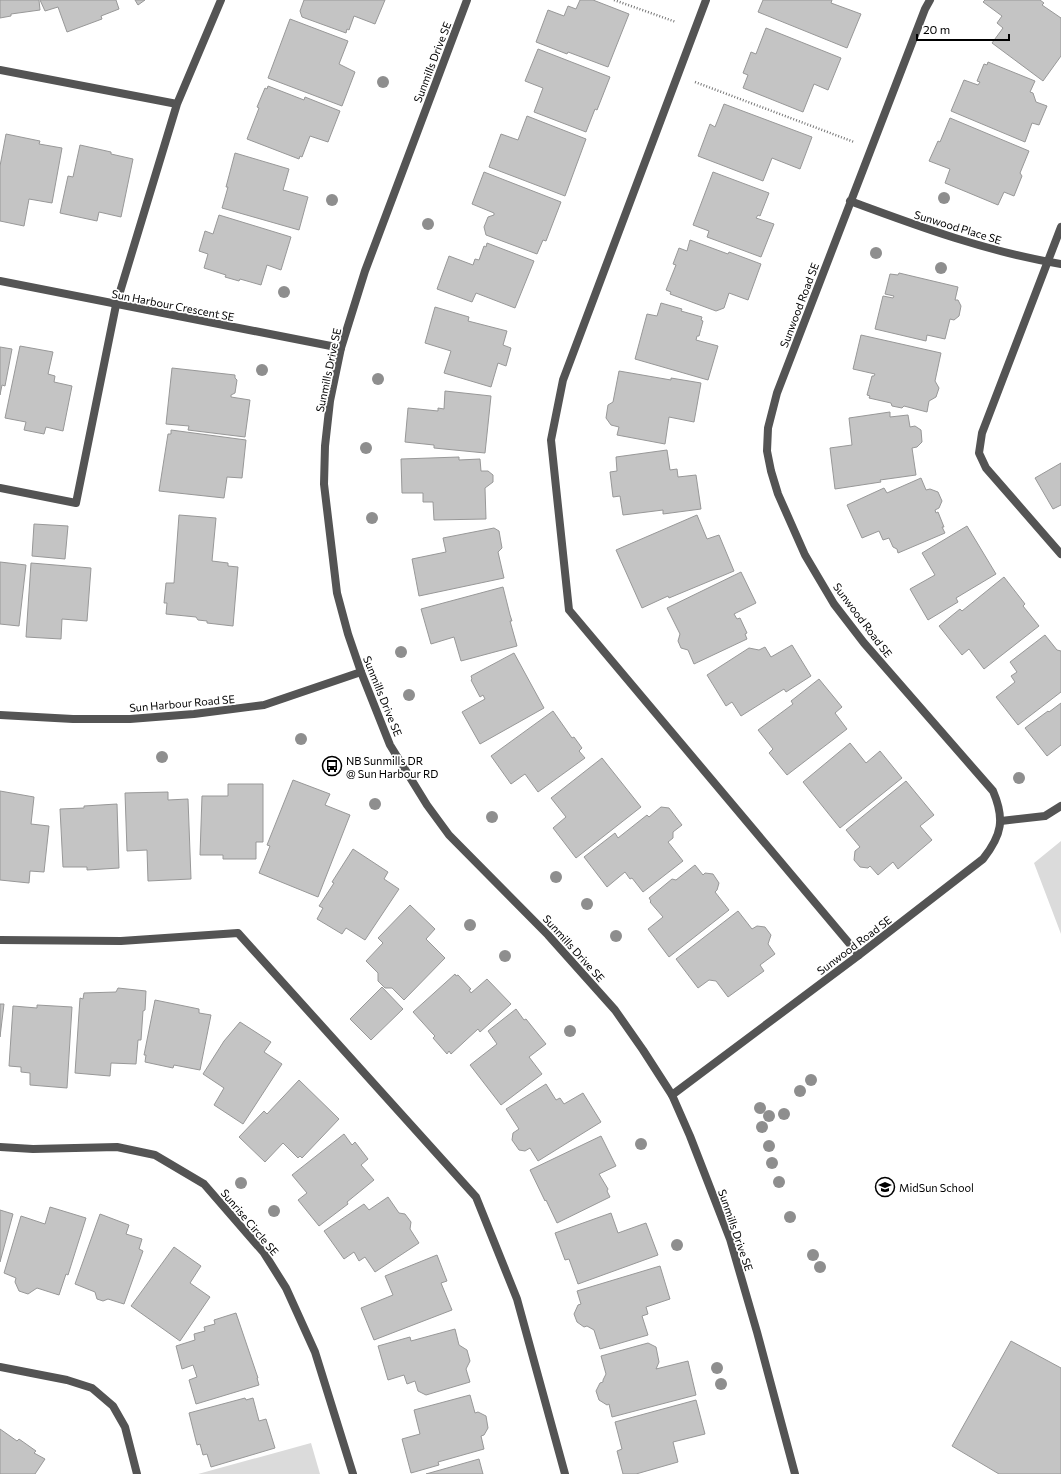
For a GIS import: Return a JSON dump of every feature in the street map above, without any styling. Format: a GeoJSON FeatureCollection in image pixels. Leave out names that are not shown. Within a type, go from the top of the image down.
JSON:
{"type":"FeatureCollection","features":[{"type":"Feature","properties":{"kind":"street"},"geometry":{"type":"LineString","coordinates":[[0,488],[76,503],[116,305],[178,104],[221,0]]}},
{"type":"Feature","properties":{"kind":"street","name":"Sunmills Drive SE"},"geometry":{"type":"LineString","coordinates":[[467,0],[365,271],[341,348],[330,401],[325,446],[324,484],[337,593],[360,672],[390,744],[427,805],[449,835],[548,935],[615,1010],[672,1095],[690,1136],[730,1239],[757,1332],[795,1474]]}},
{"type":"Feature","properties":{"kind":"street"},"geometry":{"type":"LineString","coordinates":[[706,0],[563,380],[551,440],[569,610],[859,955]]}},
{"type":"Feature","properties":{"kind":"street","name":"Sunwood Road SE"},"geometry":{"type":"LineString","coordinates":[[672,1095],[859,955],[983,859],[992,848],[998,835],[1001,820],[999,805],[993,791],[864,642],[834,604],[805,555],[778,494],[771,472],[767,450],[768,428],[777,392],[850,201],[925,9],[930,0]]}},
{"type":"Feature","properties":{"kind":"street"},"geometry":{"type":"LineString","coordinates":[[0,70],[178,104]]}},
{"type":"Feature","properties":{"kind":"street","name":"Sunwood Place SE"},"geometry":{"type":"LineString","coordinates":[[850,201],[948,237],[990,249],[1061,264]]}},
{"type":"Feature","properties":{"kind":"street"},"geometry":{"type":"LineString","coordinates":[[1061,227],[982,433],[979,453],[986,468],[1061,554]]}},
{"type":"Feature","properties":{"kind":"street","name":"Sun Harbour Crescent SE"},"geometry":{"type":"LineString","coordinates":[[0,282],[341,348]]}},
{"type":"Feature","properties":{"kind":"street","name":"Sun Harbour Road SE"},"geometry":{"type":"LineString","coordinates":[[0,715],[74,719],[130,719],[264,706],[360,672]]}},
{"type":"Feature","properties":{"kind":"street"},"geometry":{"type":"LineString","coordinates":[[1001,820],[1045,816],[1061,806]]}},
{"type":"Feature","properties":{"kind":"street"},"geometry":{"type":"LineString","coordinates":[[0,940],[121,941],[238,933],[476,1197],[517,1299],[565,1474]]}},
{"type":"Feature","properties":{"kind":"street","name":"Sunrise Circle SE"},"geometry":{"type":"LineString","coordinates":[[0,1146],[33,1149],[117,1147],[155,1154],[204,1184],[264,1253],[286,1288],[315,1352],[353,1474]]}},
{"type":"Feature","properties":{"kind":"street"},"geometry":{"type":"LineString","coordinates":[[0,1367],[67,1380],[92,1388],[113,1406],[125,1427],[137,1474]]}},
{"type":"Feature","properties":{"kind":"path"},"geometry":{"type":"LineString","coordinates":[[614,0],[695,30]]}},
{"type":"Feature","properties":{"kind":"path"},"geometry":{"type":"LineString","coordinates":[[678,75],[871,148]]}},
{"type":"Feature","properties":{"kind":"shaded area"},"geometry":{"type":"Polygon","coordinates":[[[1061,841],[1061,934],[1034,863],[1061,841]]]}},
{"type":"Feature","properties":{"kind":"shaded area"},"geometry":{"type":"Polygon","coordinates":[[[311,1443],[320,1474],[198,1474],[311,1443]]]}},
{"type":"Feature","properties":{"kind":"building"},"geometry":{"type":"Polygon","coordinates":[[[0,0],[39,0],[40,10],[11,14],[11,16],[0,18],[0,0]]]}},
{"type":"Feature","properties":{"kind":"building"},"geometry":{"type":"Polygon","coordinates":[[[40,0],[116,0],[119,9],[101,16],[102,19],[67,32],[58,7],[45,11],[40,0]]]}},
{"type":"Feature","properties":{"kind":"building"},"geometry":{"type":"Polygon","coordinates":[[[135,0],[145,0],[138,5],[135,0]]]}},
{"type":"Feature","properties":{"kind":"building"},"geometry":{"type":"Polygon","coordinates":[[[304,0],[385,0],[375,24],[354,16],[349,30],[347,29],[346,33],[302,17],[300,11],[304,0]]]}},
{"type":"Feature","properties":{"kind":"building"},"geometry":{"type":"Polygon","coordinates":[[[580,0],[593,0],[629,14],[608,67],[536,42],[548,10],[564,16],[568,6],[576,9],[580,0]]]}},
{"type":"Feature","properties":{"kind":"building"},"geometry":{"type":"Polygon","coordinates":[[[763,0],[832,0],[831,3],[861,14],[847,48],[758,12],[763,0]]]}},
{"type":"Feature","properties":{"kind":"building"},"geometry":{"type":"Polygon","coordinates":[[[985,0],[1040,0],[1044,3],[1042,5],[1061,18],[1061,56],[1043,81],[992,43],[1003,28],[997,23],[1002,16],[983,2],[985,0]]]}},
{"type":"Feature","properties":{"kind":"building"},"geometry":{"type":"Polygon","coordinates":[[[290,19],[348,41],[339,64],[355,72],[342,106],[268,78],[290,19]]]}},
{"type":"Feature","properties":{"kind":"building"},"geometry":{"type":"Polygon","coordinates":[[[766,28],[841,58],[828,90],[814,84],[803,112],[743,88],[748,75],[743,73],[751,52],[756,54],[766,28]]]}},
{"type":"Feature","properties":{"kind":"building"},"geometry":{"type":"Polygon","coordinates":[[[538,49],[610,77],[597,110],[595,109],[586,132],[534,112],[543,88],[525,81],[538,49]]]}},
{"type":"Feature","properties":{"kind":"building"},"geometry":{"type":"Polygon","coordinates":[[[988,62],[1035,81],[1030,92],[1033,93],[1036,102],[1047,106],[1039,125],[1032,123],[1025,142],[951,111],[964,80],[978,85],[980,82],[977,81],[984,64],[987,65],[988,62]]]}},
{"type":"Feature","properties":{"kind":"building"},"geometry":{"type":"Polygon","coordinates":[[[268,86],[304,100],[305,97],[340,111],[328,142],[310,136],[302,157],[300,156],[299,159],[247,139],[259,108],[257,107],[265,88],[267,89],[268,86]]]}},
{"type":"Feature","properties":{"kind":"building"},"geometry":{"type":"Polygon","coordinates":[[[724,104],[812,137],[800,169],[772,158],[763,181],[698,156],[710,124],[715,127],[724,104]]]}},
{"type":"Feature","properties":{"kind":"building"},"geometry":{"type":"Polygon","coordinates":[[[527,116],[586,139],[565,196],[489,167],[501,134],[518,140],[527,116]]]}},
{"type":"Feature","properties":{"kind":"building"},"geometry":{"type":"Polygon","coordinates":[[[950,118],[1029,151],[1020,173],[1022,176],[1014,196],[1004,192],[998,205],[945,183],[950,169],[929,161],[938,141],[940,142],[950,118]]]}},
{"type":"Feature","properties":{"kind":"building"},"geometry":{"type":"Polygon","coordinates":[[[6,134],[40,141],[39,144],[62,148],[52,203],[29,199],[24,226],[0,221],[0,166],[6,134]]]}},
{"type":"Feature","properties":{"kind":"building"},"geometry":{"type":"Polygon","coordinates":[[[80,145],[133,159],[121,217],[99,212],[97,221],[60,213],[68,176],[73,177],[80,145]]]}},
{"type":"Feature","properties":{"kind":"building"},"geometry":{"type":"Polygon","coordinates":[[[235,153],[289,169],[283,190],[308,197],[299,230],[222,208],[235,153]]]}},
{"type":"Feature","properties":{"kind":"building"},"geometry":{"type":"Polygon","coordinates":[[[484,172],[561,202],[546,241],[543,240],[537,254],[486,235],[484,227],[488,217],[494,215],[494,213],[472,204],[484,172]]]}},
{"type":"Feature","properties":{"kind":"building"},"geometry":{"type":"Polygon","coordinates":[[[713,172],[769,193],[760,216],[758,215],[756,218],[774,224],[761,257],[707,237],[709,231],[693,225],[713,172]]]}},
{"type":"Feature","properties":{"kind":"building"},"geometry":{"type":"Polygon","coordinates":[[[219,215],[291,237],[281,270],[267,265],[261,285],[240,279],[239,281],[225,277],[226,275],[204,268],[208,254],[199,251],[205,231],[213,234],[219,215]]]}},
{"type":"Feature","properties":{"kind":"building"},"geometry":{"type":"Polygon","coordinates":[[[690,240],[761,264],[748,300],[729,293],[724,308],[716,311],[670,294],[671,292],[666,290],[676,265],[673,264],[679,248],[687,251],[690,240]]]}},
{"type":"Feature","properties":{"kind":"building"},"geometry":{"type":"Polygon","coordinates":[[[487,243],[534,261],[515,308],[476,293],[472,302],[437,289],[449,256],[473,265],[475,259],[479,260],[484,246],[486,247],[487,243]]]}},
{"type":"Feature","properties":{"kind":"building"},"geometry":{"type":"Polygon","coordinates":[[[899,273],[958,287],[955,300],[958,300],[961,306],[959,316],[954,320],[950,319],[945,339],[927,335],[926,341],[875,329],[883,296],[893,298],[894,296],[885,294],[890,274],[898,275],[899,273]]]}},
{"type":"Feature","properties":{"kind":"building"},"geometry":{"type":"Polygon","coordinates":[[[661,303],[702,317],[701,320],[703,321],[699,336],[697,336],[696,340],[718,346],[708,380],[635,359],[647,314],[657,316],[661,303]]]}},
{"type":"Feature","properties":{"kind":"building"},"geometry":{"type":"Polygon","coordinates":[[[435,307],[469,317],[468,321],[507,331],[503,345],[511,348],[506,366],[498,363],[491,387],[444,373],[451,351],[425,343],[435,307]]]}},
{"type":"Feature","properties":{"kind":"building"},"geometry":{"type":"Polygon","coordinates":[[[861,335],[941,353],[935,381],[939,388],[936,397],[929,401],[927,412],[904,406],[902,408],[892,406],[891,403],[869,398],[870,396],[867,395],[872,376],[875,374],[853,369],[861,335]]]}},
{"type":"Feature","properties":{"kind":"building"},"geometry":{"type":"Polygon","coordinates":[[[20,346],[53,352],[48,374],[55,376],[54,382],[72,386],[63,431],[46,427],[44,434],[24,430],[26,422],[5,418],[20,346]]]}},
{"type":"Feature","properties":{"kind":"building"},"geometry":{"type":"Polygon","coordinates":[[[0,347],[12,349],[5,386],[2,385],[0,395],[0,347]]]}},
{"type":"Feature","properties":{"kind":"building"},"geometry":{"type":"Polygon","coordinates":[[[172,368],[235,375],[237,380],[235,393],[231,395],[231,397],[250,400],[245,437],[188,430],[189,426],[166,424],[172,368]]]}},
{"type":"Feature","properties":{"kind":"building"},"geometry":{"type":"Polygon","coordinates":[[[619,371],[671,380],[671,378],[701,383],[694,422],[669,417],[665,444],[617,435],[619,427],[611,425],[606,418],[608,405],[613,402],[619,371]]]}},
{"type":"Feature","properties":{"kind":"building"},"geometry":{"type":"Polygon","coordinates":[[[445,391],[491,396],[485,453],[434,448],[434,445],[405,442],[408,408],[438,411],[438,408],[444,409],[445,391]]]}},
{"type":"Feature","properties":{"kind":"building"},"geometry":{"type":"Polygon","coordinates":[[[890,412],[890,417],[908,415],[910,427],[915,426],[921,430],[922,442],[917,447],[912,448],[916,475],[880,480],[881,482],[835,489],[830,448],[852,445],[849,418],[890,412]]]}},
{"type":"Feature","properties":{"kind":"building"},"geometry":{"type":"Polygon","coordinates":[[[171,430],[246,440],[242,478],[227,477],[224,498],[159,491],[168,434],[171,434],[171,430]]]}},
{"type":"Feature","properties":{"kind":"building"},"geometry":{"type":"Polygon","coordinates":[[[667,450],[670,470],[677,469],[678,477],[696,475],[701,509],[663,514],[663,510],[623,515],[620,496],[613,497],[610,472],[617,471],[616,457],[667,450]]]}},
{"type":"Feature","properties":{"kind":"building"},"geometry":{"type":"Polygon","coordinates":[[[459,457],[459,460],[480,459],[481,471],[488,471],[493,475],[493,482],[485,488],[486,519],[434,520],[433,502],[423,502],[423,493],[402,493],[401,459],[459,457]]]}},
{"type":"Feature","properties":{"kind":"building"},"geometry":{"type":"Polygon","coordinates":[[[1061,463],[1061,505],[1053,509],[1035,478],[1061,463]]]}},
{"type":"Feature","properties":{"kind":"building"},"geometry":{"type":"Polygon","coordinates":[[[921,478],[926,490],[930,489],[938,492],[942,501],[939,508],[935,510],[936,513],[938,512],[945,533],[898,553],[897,549],[893,547],[889,538],[883,540],[879,531],[862,538],[847,505],[884,488],[887,493],[921,478]]]}},
{"type":"Feature","properties":{"kind":"building"},"geometry":{"type":"Polygon","coordinates":[[[179,515],[216,518],[212,561],[228,563],[228,566],[238,567],[233,626],[207,623],[207,621],[198,620],[196,617],[166,614],[167,603],[164,603],[166,583],[174,583],[179,515]]]}},
{"type":"Feature","properties":{"kind":"building"},"geometry":{"type":"Polygon","coordinates":[[[697,515],[707,539],[719,535],[734,571],[669,598],[668,596],[642,608],[616,550],[697,515]]]}},
{"type":"Feature","properties":{"kind":"building"},"geometry":{"type":"Polygon","coordinates":[[[34,524],[68,526],[65,559],[32,556],[34,524]]]}},
{"type":"Feature","properties":{"kind":"building"},"geometry":{"type":"Polygon","coordinates":[[[967,526],[996,574],[956,598],[958,602],[928,620],[910,589],[935,575],[922,553],[967,526]]]}},
{"type":"Feature","properties":{"kind":"building"},"geometry":{"type":"Polygon","coordinates":[[[494,528],[499,531],[502,548],[498,552],[504,578],[419,596],[412,559],[446,552],[443,538],[494,528]]]}},
{"type":"Feature","properties":{"kind":"building"},"geometry":{"type":"Polygon","coordinates":[[[0,562],[26,565],[19,626],[0,624],[0,562]]]}},
{"type":"Feature","properties":{"kind":"building"},"geometry":{"type":"Polygon","coordinates":[[[31,563],[91,568],[87,621],[62,619],[61,639],[26,637],[31,563]]]}},
{"type":"Feature","properties":{"kind":"building"},"geometry":{"type":"Polygon","coordinates":[[[741,572],[756,603],[734,614],[737,619],[740,618],[747,633],[745,634],[747,639],[694,664],[688,650],[681,648],[678,641],[680,634],[667,608],[741,572]]]}},
{"type":"Feature","properties":{"kind":"building"},"geometry":{"type":"Polygon","coordinates":[[[1004,577],[1025,604],[1023,606],[1039,626],[984,669],[969,649],[962,655],[939,626],[960,609],[962,611],[1004,577]]]}},
{"type":"Feature","properties":{"kind":"building"},"geometry":{"type":"Polygon","coordinates":[[[503,587],[517,646],[461,661],[454,637],[431,644],[421,609],[503,587]]]}},
{"type":"Feature","properties":{"kind":"building"},"geometry":{"type":"Polygon","coordinates":[[[1045,635],[1057,650],[1061,651],[1061,692],[1018,725],[996,697],[1015,682],[1011,676],[1017,672],[1010,662],[1045,635]]]}},
{"type":"Feature","properties":{"kind":"building"},"geometry":{"type":"Polygon","coordinates":[[[792,645],[811,676],[786,692],[784,689],[741,716],[732,702],[726,706],[707,675],[749,648],[759,650],[765,647],[771,657],[792,645]]]}},
{"type":"Feature","properties":{"kind":"building"},"geometry":{"type":"Polygon","coordinates":[[[514,653],[544,708],[480,744],[462,712],[485,699],[483,695],[480,697],[471,680],[471,676],[514,653]]]}},
{"type":"Feature","properties":{"kind":"building"},"geometry":{"type":"Polygon","coordinates":[[[819,679],[842,707],[835,713],[847,729],[787,775],[769,753],[773,749],[758,730],[793,704],[791,701],[819,679]]]}},
{"type":"Feature","properties":{"kind":"building"},"geometry":{"type":"Polygon","coordinates":[[[1061,703],[1061,745],[1047,756],[1025,728],[1061,703]]]}},
{"type":"Feature","properties":{"kind":"building"},"geometry":{"type":"Polygon","coordinates":[[[553,711],[572,738],[574,737],[582,748],[579,751],[585,758],[538,792],[525,774],[511,784],[491,756],[553,711]]]}},
{"type":"Feature","properties":{"kind":"building"},"geometry":{"type":"Polygon","coordinates":[[[850,743],[866,763],[880,751],[902,778],[840,828],[803,782],[850,743]]]}},
{"type":"Feature","properties":{"kind":"building"},"geometry":{"type":"Polygon","coordinates":[[[602,758],[641,807],[576,858],[553,828],[566,817],[551,798],[602,758]]]}},
{"type":"Feature","properties":{"kind":"building"},"geometry":{"type":"Polygon","coordinates":[[[293,780],[330,794],[325,805],[350,815],[318,897],[259,873],[270,846],[267,845],[293,780]]]}},
{"type":"Feature","properties":{"kind":"building"},"geometry":{"type":"Polygon","coordinates":[[[906,781],[934,815],[920,826],[932,840],[898,869],[893,862],[878,875],[870,866],[868,868],[860,867],[854,860],[855,851],[860,847],[846,830],[906,781]]]}},
{"type":"Feature","properties":{"kind":"building"},"geometry":{"type":"Polygon","coordinates":[[[228,784],[263,784],[263,842],[256,842],[256,859],[223,859],[223,855],[200,855],[202,796],[228,796],[228,784]]]}},
{"type":"Feature","properties":{"kind":"building"},"geometry":{"type":"Polygon","coordinates":[[[0,791],[34,797],[31,824],[49,826],[44,872],[30,871],[29,883],[0,880],[0,791]]]}},
{"type":"Feature","properties":{"kind":"building"},"geometry":{"type":"Polygon","coordinates":[[[168,792],[168,800],[188,799],[191,879],[148,881],[147,850],[127,851],[125,793],[168,792]]]}},
{"type":"Feature","properties":{"kind":"building"},"geometry":{"type":"Polygon","coordinates":[[[117,804],[119,868],[87,870],[87,867],[63,867],[60,809],[117,804]]]}},
{"type":"Feature","properties":{"kind":"building"},"geometry":{"type":"Polygon","coordinates":[[[661,807],[669,808],[682,825],[673,832],[673,838],[668,842],[683,861],[643,892],[625,872],[607,887],[584,857],[615,833],[618,838],[647,815],[649,817],[661,807]]]}},
{"type":"Feature","properties":{"kind":"building"},"geometry":{"type":"Polygon","coordinates":[[[353,849],[388,872],[384,879],[399,889],[365,940],[346,928],[342,934],[317,919],[323,908],[319,906],[353,849]]]}},
{"type":"Feature","properties":{"kind":"building"},"geometry":{"type":"Polygon","coordinates":[[[695,865],[703,875],[705,873],[713,874],[719,883],[715,892],[729,910],[669,957],[648,929],[663,917],[650,902],[651,901],[649,898],[672,879],[676,880],[695,865]]]}},
{"type":"Feature","properties":{"kind":"building"},"geometry":{"type":"Polygon","coordinates":[[[410,905],[435,929],[426,939],[445,958],[404,1000],[392,988],[385,988],[378,981],[378,973],[366,961],[383,943],[378,938],[410,905]]]}},
{"type":"Feature","properties":{"kind":"building"},"geometry":{"type":"Polygon","coordinates":[[[738,911],[752,929],[757,926],[765,927],[771,935],[768,944],[775,954],[760,965],[764,971],[728,997],[716,981],[709,980],[698,988],[676,959],[738,911]]]}},
{"type":"Feature","properties":{"kind":"building"},"geometry":{"type":"Polygon","coordinates":[[[455,974],[456,976],[458,975],[471,989],[469,990],[471,993],[487,979],[511,1004],[480,1032],[478,1029],[451,1054],[449,1051],[447,1054],[433,1038],[435,1036],[413,1012],[455,974]]]}},
{"type":"Feature","properties":{"kind":"building"},"geometry":{"type":"Polygon","coordinates":[[[382,987],[403,1009],[371,1040],[350,1019],[382,987]]]}},
{"type":"Feature","properties":{"kind":"building"},"geometry":{"type":"Polygon","coordinates":[[[118,988],[146,991],[141,1040],[138,1040],[136,1064],[111,1063],[110,1076],[75,1073],[80,998],[83,999],[84,993],[116,992],[118,988]]]}},
{"type":"Feature","properties":{"kind":"building"},"geometry":{"type":"Polygon","coordinates":[[[155,1000],[199,1009],[199,1013],[211,1015],[200,1070],[174,1065],[173,1068],[145,1062],[146,1055],[144,1055],[155,1000]]]}},
{"type":"Feature","properties":{"kind":"building"},"geometry":{"type":"Polygon","coordinates":[[[0,1004],[4,1004],[0,1037],[0,1004]]]}},
{"type":"Feature","properties":{"kind":"building"},"geometry":{"type":"Polygon","coordinates":[[[37,1005],[72,1007],[67,1088],[30,1085],[30,1073],[21,1072],[21,1067],[9,1066],[13,1006],[37,1008],[37,1005]]]}},
{"type":"Feature","properties":{"kind":"building"},"geometry":{"type":"Polygon","coordinates":[[[516,1009],[546,1044],[529,1057],[542,1074],[501,1105],[470,1065],[497,1044],[488,1031],[516,1009]]]}},
{"type":"Feature","properties":{"kind":"building"},"geometry":{"type":"Polygon","coordinates":[[[240,1022],[271,1042],[264,1052],[282,1064],[243,1124],[214,1105],[224,1088],[203,1074],[224,1041],[240,1022]]]}},
{"type":"Feature","properties":{"kind":"building"},"geometry":{"type":"Polygon","coordinates":[[[299,1080],[339,1119],[302,1158],[300,1156],[298,1158],[283,1143],[265,1162],[239,1137],[264,1111],[267,1114],[299,1080]]]}},
{"type":"Feature","properties":{"kind":"building"},"geometry":{"type":"Polygon","coordinates":[[[546,1084],[556,1100],[560,1098],[564,1104],[583,1093],[601,1122],[538,1161],[530,1148],[525,1151],[519,1150],[512,1140],[513,1133],[519,1129],[506,1109],[546,1084]]]}},
{"type":"Feature","properties":{"kind":"building"},"geometry":{"type":"Polygon","coordinates":[[[344,1134],[352,1145],[355,1142],[368,1159],[361,1165],[374,1180],[347,1202],[348,1204],[319,1226],[298,1200],[307,1193],[292,1175],[344,1134]]]}},
{"type":"Feature","properties":{"kind":"building"},"geometry":{"type":"Polygon","coordinates":[[[601,1136],[616,1166],[599,1174],[608,1189],[607,1191],[610,1197],[557,1223],[530,1170],[601,1136]]]}},
{"type":"Feature","properties":{"kind":"building"},"geometry":{"type":"Polygon","coordinates":[[[388,1197],[399,1213],[405,1214],[411,1222],[410,1229],[419,1243],[375,1272],[365,1257],[359,1261],[354,1252],[344,1259],[324,1231],[364,1204],[369,1210],[388,1197]]]}},
{"type":"Feature","properties":{"kind":"building"},"geometry":{"type":"Polygon","coordinates":[[[50,1207],[86,1218],[68,1275],[66,1274],[59,1295],[37,1288],[28,1294],[19,1291],[15,1282],[16,1278],[4,1273],[21,1216],[45,1224],[50,1207]]]}},
{"type":"Feature","properties":{"kind":"building"},"geometry":{"type":"Polygon","coordinates":[[[0,1210],[13,1214],[0,1262],[0,1210]]]}},
{"type":"Feature","properties":{"kind":"building"},"geometry":{"type":"Polygon","coordinates":[[[611,1213],[618,1233],[646,1223],[658,1255],[578,1284],[569,1259],[565,1260],[555,1233],[611,1213]]]}},
{"type":"Feature","properties":{"kind":"building"},"geometry":{"type":"Polygon","coordinates":[[[100,1214],[129,1225],[126,1234],[142,1239],[139,1249],[143,1251],[124,1304],[108,1299],[103,1301],[97,1299],[95,1292],[75,1284],[100,1214]]]}},
{"type":"Feature","properties":{"kind":"building"},"geometry":{"type":"Polygon","coordinates":[[[174,1247],[201,1266],[190,1283],[210,1297],[180,1341],[131,1306],[174,1247]]]}},
{"type":"Feature","properties":{"kind":"building"},"geometry":{"type":"Polygon","coordinates":[[[437,1255],[447,1281],[441,1283],[452,1310],[374,1340],[361,1308],[393,1295],[385,1276],[437,1255]]]}},
{"type":"Feature","properties":{"kind":"building"},"geometry":{"type":"Polygon","coordinates":[[[660,1266],[670,1299],[646,1307],[648,1314],[642,1316],[648,1335],[600,1349],[594,1330],[587,1326],[584,1327],[577,1322],[574,1314],[578,1305],[581,1304],[577,1291],[660,1266]]]}},
{"type":"Feature","properties":{"kind":"building"},"geometry":{"type":"Polygon","coordinates":[[[236,1313],[259,1385],[196,1404],[189,1380],[197,1377],[193,1365],[182,1369],[176,1346],[195,1340],[194,1334],[205,1331],[204,1327],[215,1324],[214,1320],[236,1313]]]}},
{"type":"Feature","properties":{"kind":"building"},"geometry":{"type":"Polygon","coordinates":[[[455,1329],[459,1345],[467,1350],[470,1361],[466,1369],[470,1382],[426,1395],[418,1391],[415,1381],[407,1384],[404,1375],[388,1380],[378,1346],[410,1337],[411,1341],[455,1329]]]}},
{"type":"Feature","properties":{"kind":"building"},"geometry":{"type":"Polygon","coordinates":[[[1011,1341],[1061,1368],[1061,1474],[999,1474],[952,1446],[1011,1341]]]}},
{"type":"Feature","properties":{"kind":"building"},"geometry":{"type":"Polygon","coordinates":[[[648,1343],[656,1347],[659,1362],[656,1369],[688,1361],[696,1395],[612,1417],[609,1404],[607,1405],[599,1400],[596,1391],[600,1383],[603,1382],[606,1374],[601,1356],[648,1343]]]}},
{"type":"Feature","properties":{"kind":"building"},"geometry":{"type":"Polygon","coordinates":[[[470,1395],[475,1413],[478,1412],[486,1416],[488,1428],[484,1435],[481,1436],[484,1449],[438,1462],[439,1465],[411,1473],[402,1439],[420,1434],[414,1410],[470,1395]]]}},
{"type":"Feature","properties":{"kind":"building"},"geometry":{"type":"Polygon","coordinates":[[[245,1398],[246,1400],[253,1398],[259,1421],[266,1419],[275,1448],[211,1467],[207,1454],[203,1455],[200,1444],[197,1445],[189,1413],[245,1398]]]}},
{"type":"Feature","properties":{"kind":"building"},"geometry":{"type":"Polygon","coordinates":[[[696,1400],[705,1434],[673,1442],[678,1462],[636,1474],[623,1474],[617,1451],[622,1449],[615,1422],[696,1400]]]}},
{"type":"Feature","properties":{"kind":"building"},"geometry":{"type":"Polygon","coordinates":[[[0,1429],[17,1441],[19,1439],[36,1451],[34,1453],[45,1459],[35,1474],[0,1474],[0,1429]]]}},
{"type":"Feature","properties":{"kind":"building"},"geometry":{"type":"Polygon","coordinates":[[[479,1459],[483,1474],[426,1474],[479,1459]]]}},
{"type":"Feature","properties":{"kind":"place","name":"NB Sunmills DR @ Sun Harbour RD"},"geometry":{"type":"Point","coordinates":[332,766]}},
{"type":"Feature","properties":{"kind":"place","name":"MidSun School"},"geometry":{"type":"Point","coordinates":[885,1187]}}]}
